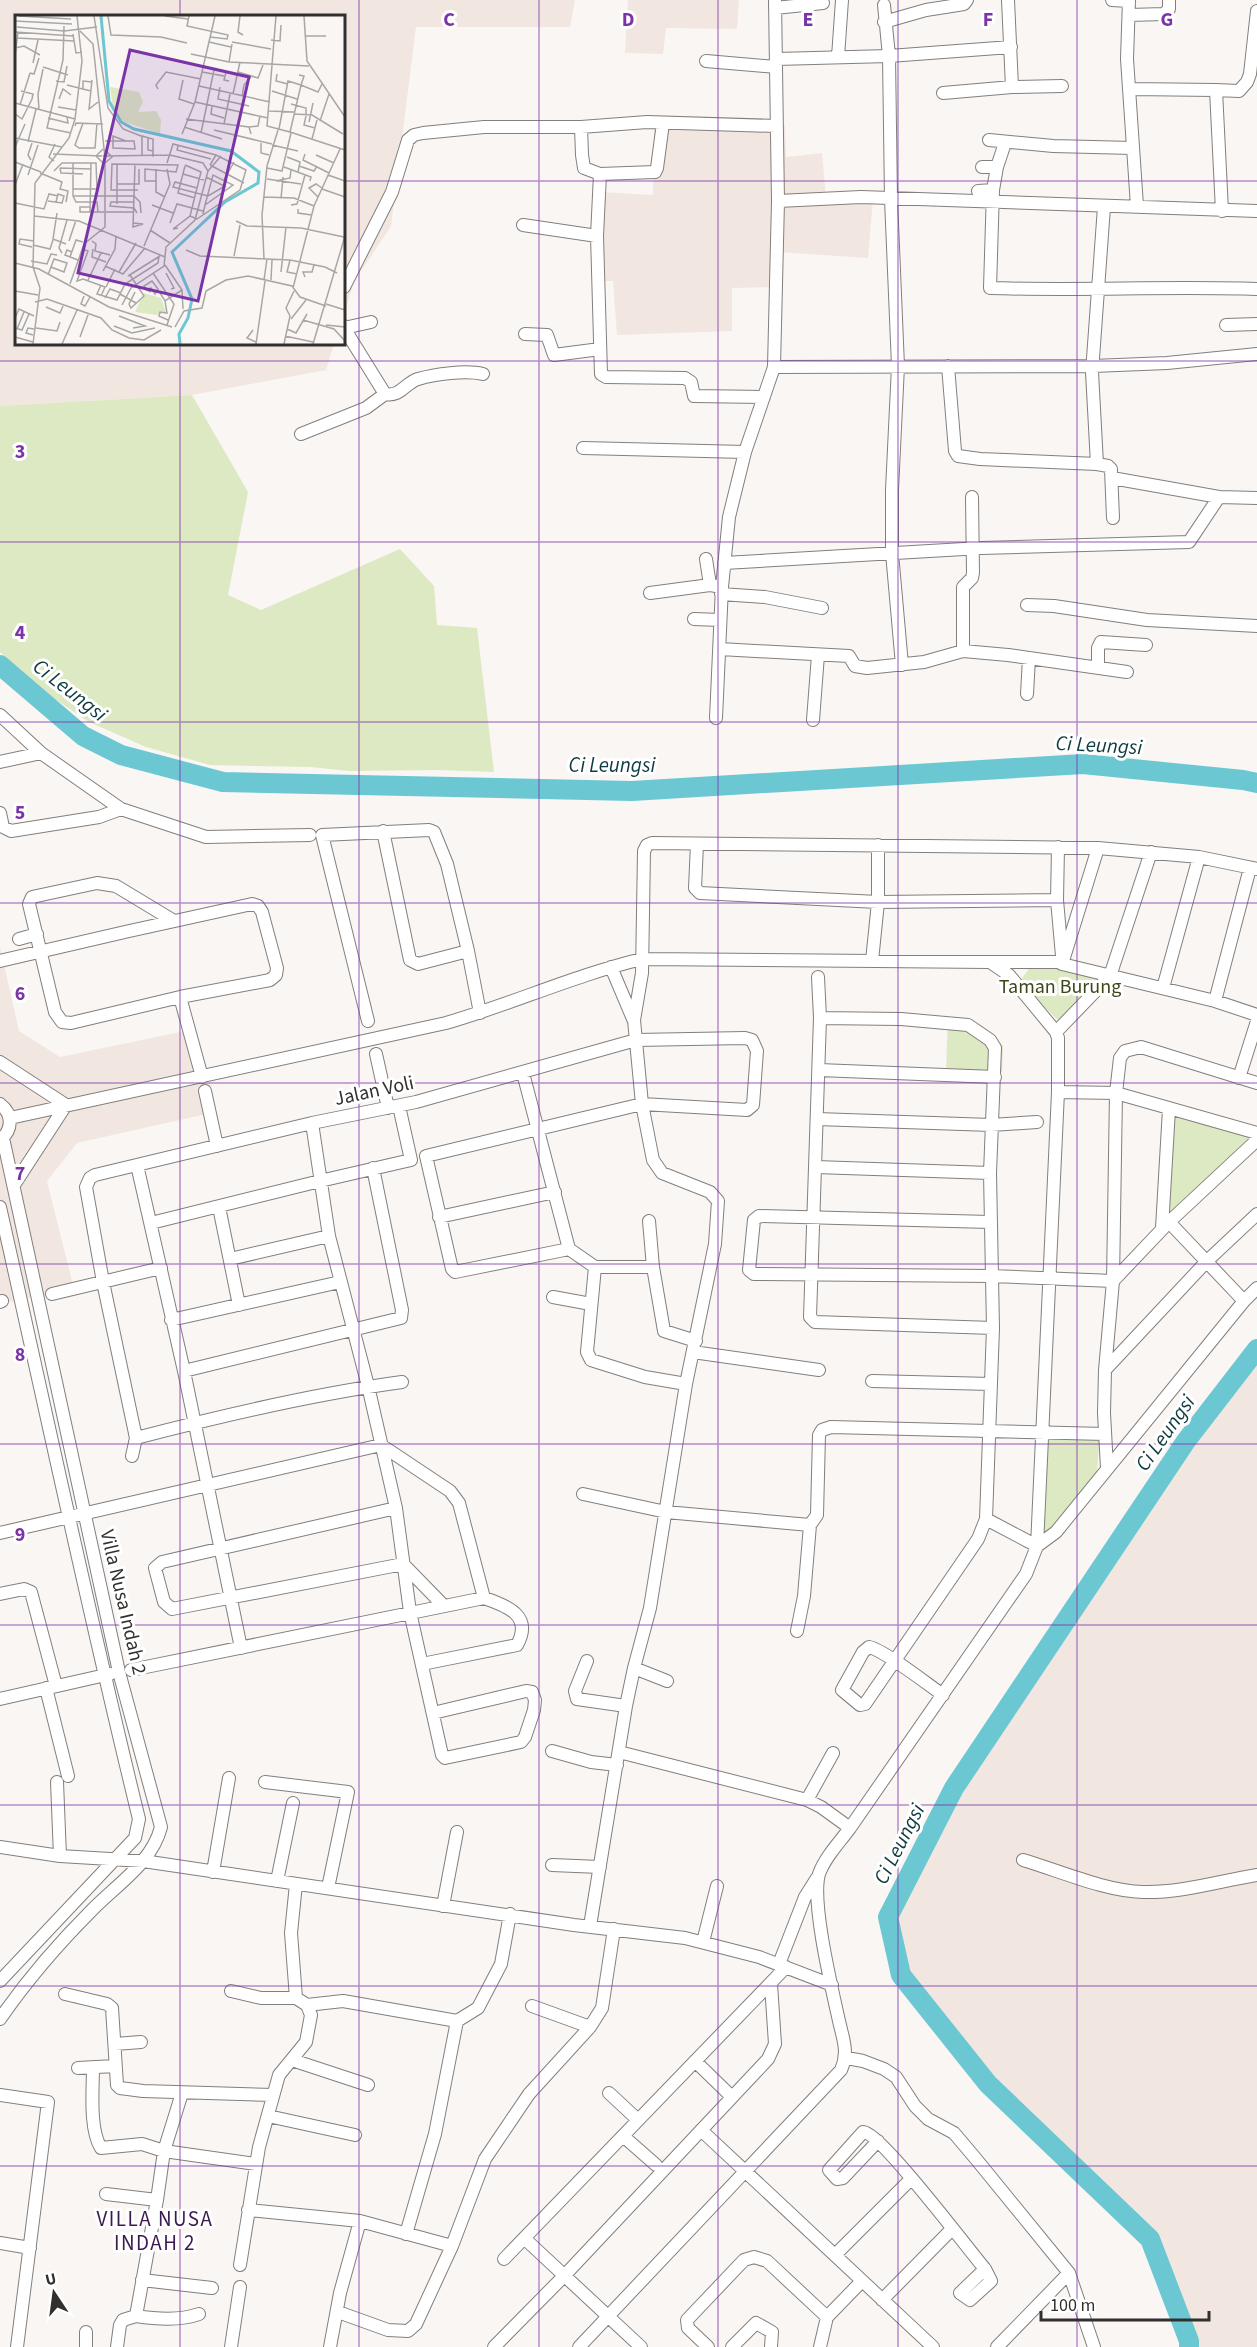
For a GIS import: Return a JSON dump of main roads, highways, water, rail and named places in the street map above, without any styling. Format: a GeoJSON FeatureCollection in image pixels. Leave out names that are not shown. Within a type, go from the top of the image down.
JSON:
{"type":"FeatureCollection","features":[{"type":"Feature","properties":{"kind":"waterway","name":"Ci Leungsi"},"geometry":{"type":"LineString","coordinates":[[0,665],[83,736],[121,755],[223,782],[632,791],[1083,764],[1257,783]]}},
{"type":"Feature","properties":{"kind":"waterway","name":"Ci Leungsi"},"geometry":{"type":"LineString","coordinates":[[1189,2347],[1189,2341],[1150,2239],[988,2084],[901,1975],[888,1917],[954,1788],[1186,1441],[1257,1349]]}},
{"type":"Feature","properties":{"kind":"district","name":"VILLA NUSA INDAH 2"},"geometry":{"type":"Point","coordinates":[155,2231]}},
{"type":"Feature","properties":{"kind":"park label","name":"Taman Burung"},"geometry":{"type":"Point","coordinates":[1060,986]}}]}
